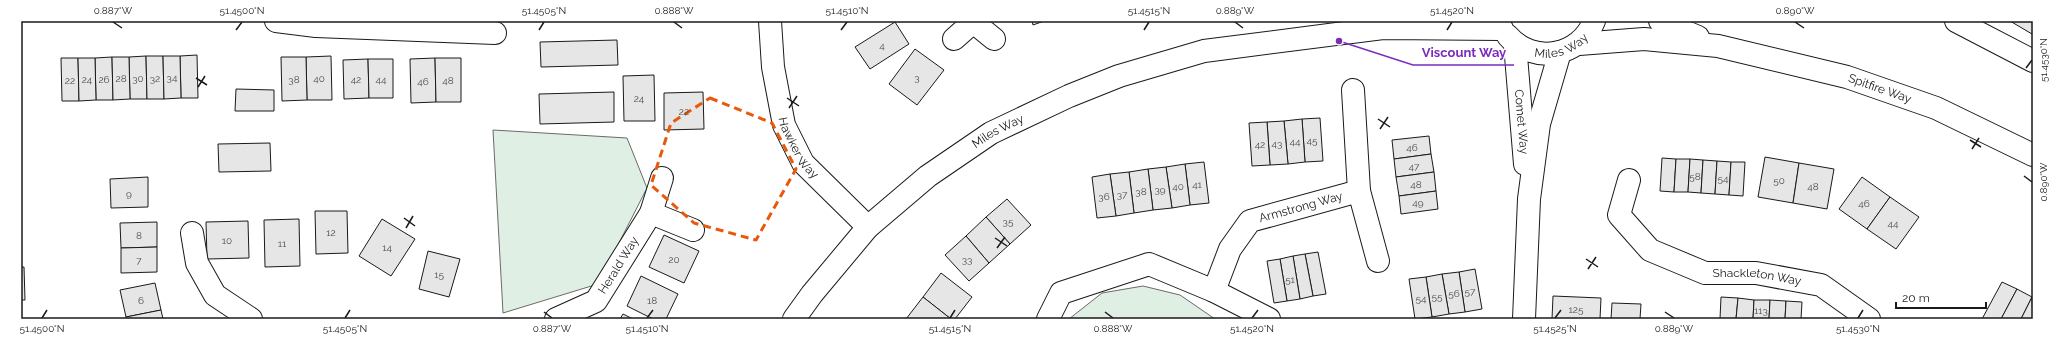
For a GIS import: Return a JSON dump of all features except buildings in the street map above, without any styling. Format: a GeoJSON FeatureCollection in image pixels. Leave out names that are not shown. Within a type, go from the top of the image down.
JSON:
{"type":"FeatureCollection","features":[{"type":"Feature","properties":{"kind":"street"},"geometry":{"type":"LineString","coordinates":[[276,21],[316,26],[444,27],[495,33]]}},
{"type":"Feature","properties":{"kind":"street","name":"Hawker Way"},"geometry":{"type":"LineString","coordinates":[[770,21],[773,67],[784,126],[803,163],[868,227]]}},
{"type":"Feature","properties":{"kind":"street","name":"Miles Way"},"geometry":{"type":"LineString","coordinates":[[1261,44],[1353,21]]}},
{"type":"Feature","properties":{"kind":"street","name":"Miles Way"},"geometry":{"type":"LineString","coordinates":[[794,319],[812,294],[868,227],[928,176],[991,134],[1069,96],[1119,76],[1204,51],[1383,28],[1505,31],[1531,52],[1550,55],[1569,48],[1591,30],[1594,21]]}},
{"type":"Feature","properties":{"kind":"street","name":"Spitfire Way"},"geometry":{"type":"LineString","coordinates":[[1660,21],[1718,46]]}},
{"type":"Feature","properties":{"kind":"street"},"geometry":{"type":"LineString","coordinates":[[1956,21],[2033,61]]}},
{"type":"Feature","properties":{"kind":"street"},"geometry":{"type":"LineString","coordinates":[[954,39],[972,22],[994,39]]}},
{"type":"Feature","properties":{"kind":"street","name":"Comet Way"},"geometry":{"type":"LineString","coordinates":[[1505,31],[1529,199]]}},
{"type":"Feature","properties":{"kind":"street","name":"Spitfire Way"},"geometry":{"type":"LineString","coordinates":[[1569,48],[1644,39],[1718,46],[1847,77],[1929,105],[2033,155]]}},
{"type":"Feature","properties":{"kind":"street","name":"Comet Way"},"geometry":{"type":"LineString","coordinates":[[1524,319],[1529,199],[1539,124],[1569,48]]}},
{"type":"Feature","properties":{"kind":"street","name":"Armstrong Way"},"geometry":{"type":"LineString","coordinates":[[1353,90],[1359,191],[1378,261]]}},
{"type":"Feature","properties":{"kind":"street","name":"Herald Way"},"geometry":{"type":"LineString","coordinates":[[556,319],[596,301],[652,213],[662,178]]}},
{"type":"Feature","properties":{"kind":"street","name":"Shackleton Way"},"geometry":{"type":"LineString","coordinates":[[1629,180],[1619,214],[1650,250],[1705,273],[1756,273],[1820,285],[1869,319]]}},
{"type":"Feature","properties":{"kind":"street","name":"Armstrong Way"},"geometry":{"type":"LineString","coordinates":[[1214,291],[1230,249],[1250,221],[1359,191]]}},
{"type":"Feature","properties":{"kind":"street"},"geometry":{"type":"LineString","coordinates":[[652,213],[693,230]]}},
{"type":"Feature","properties":{"kind":"street"},"geometry":{"type":"LineString","coordinates":[[192,233],[197,263],[215,295],[251,319]]}},
{"type":"Feature","properties":{"kind":"street"},"geometry":{"type":"LineString","coordinates":[[1048,319],[1060,293],[1149,264],[1214,291],[1269,319]]}},
{"type":"Feature","properties":{"kind":"highlighted area"},"geometry":{"type":"Polygon","coordinates":[[[710,98],[772,123],[796,169],[756,240],[694,223],[651,185],[671,123],[710,98]]]}},
{"type":"Feature","properties":{"kind":"green space"},"geometry":{"type":"Polygon","coordinates":[[[493,130],[627,138],[647,188],[598,284],[503,313],[493,130]]]}},
{"type":"Feature","properties":{"kind":"green space"},"geometry":{"type":"Polygon","coordinates":[[[1143,286],[1180,295],[1215,319],[1069,319],[1102,293],[1143,286]]]}},
{"type":"Feature","properties":{"kind":"place","name":"Viscount Way"},"geometry":{"type":"Point","coordinates":[1339,41]}}]}
